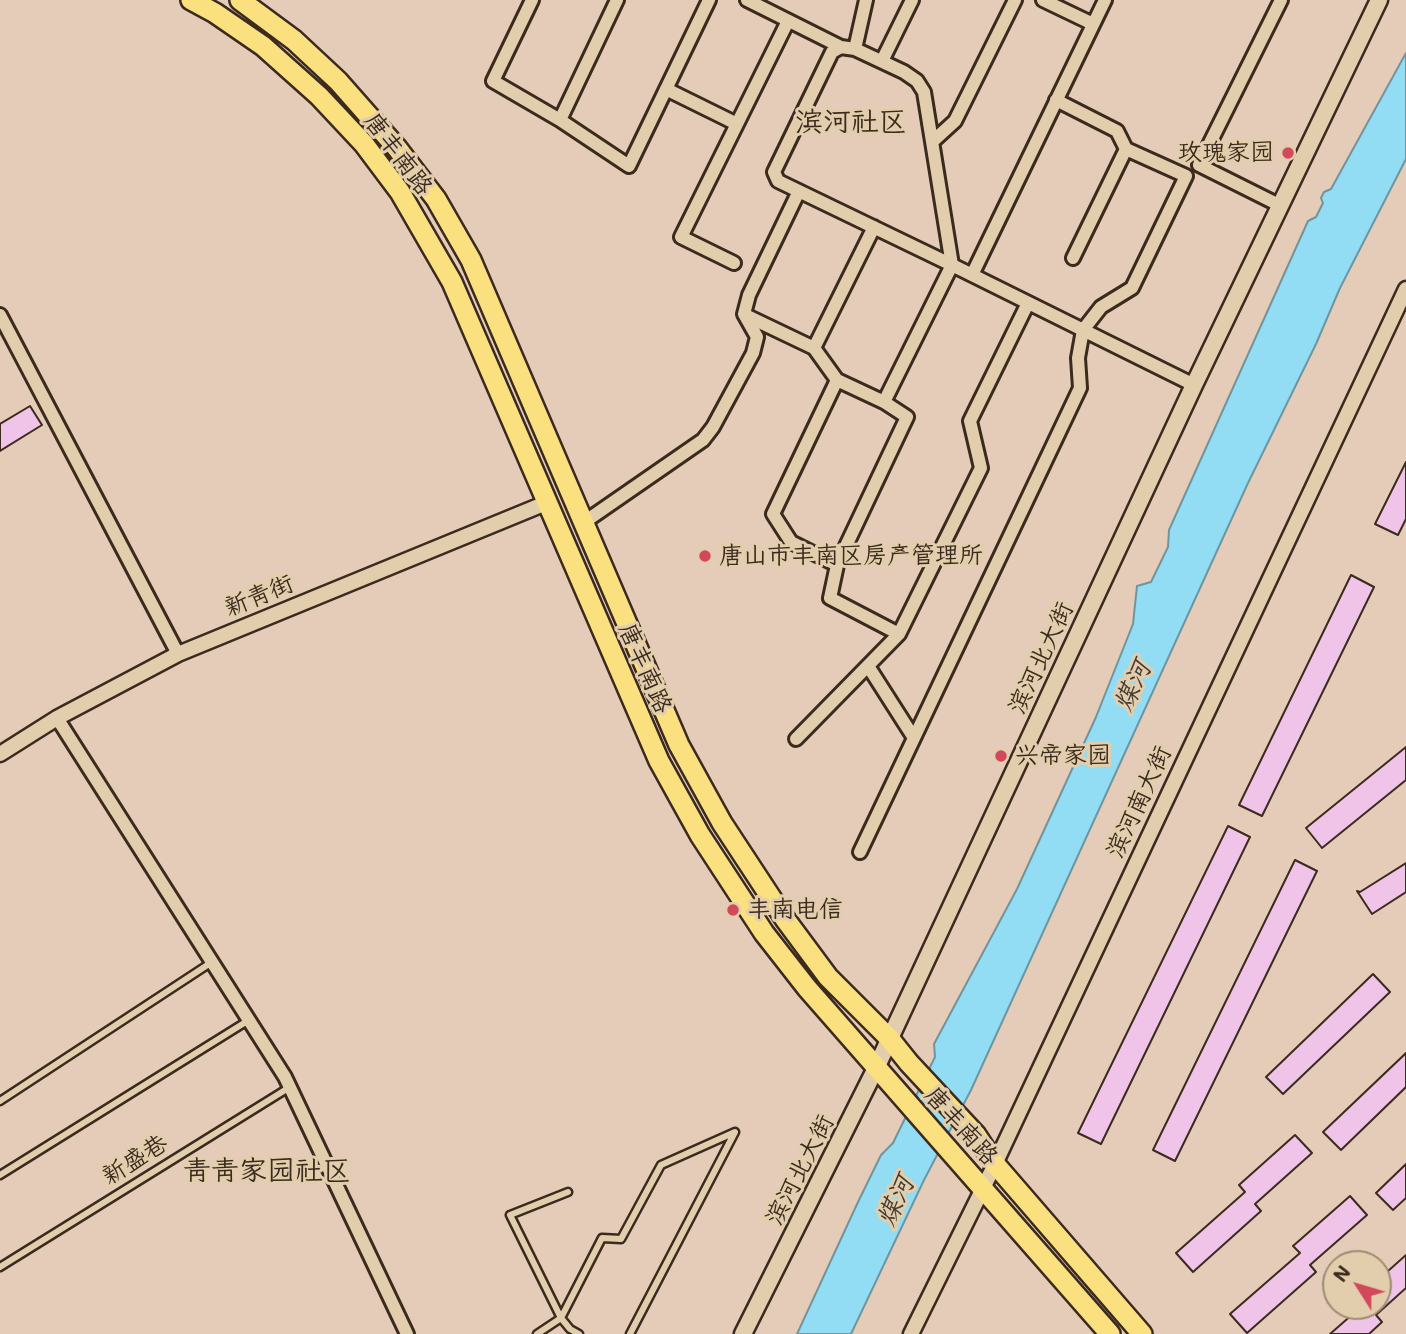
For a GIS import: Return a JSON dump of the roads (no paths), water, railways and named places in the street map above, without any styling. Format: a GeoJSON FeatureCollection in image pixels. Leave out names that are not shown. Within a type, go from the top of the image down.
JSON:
{"type":"FeatureCollection","features":[{"type":"Feature","properties":{"kind":"main road","name":"唐丰南路"},"geometry":{"type":"LineString","coordinates":[[191,0],[215,13],[262,46],[319,96],[364,144],[400,192],[452,282],[659,761],[700,835],[764,933],[807,988],[1110,1334]]}},
{"type":"Feature","properties":{"kind":"main road","name":"滨河北大街"},"geometry":{"type":"LineString","coordinates":[[743,1334],[877,1066],[1194,385],[1378,0]]}},
{"type":"Feature","properties":{"kind":"main road","name":"唐丰南路"},"geometry":{"type":"LineString","coordinates":[[251,2],[338,81],[397,148],[436,199],[471,260],[679,745],[722,823],[785,919],[828,977],[890,1038],[909,1063],[976,1135],[995,1164],[1142,1334]]}},
{"type":"Feature","properties":{"kind":"street"},"geometry":{"type":"LineString","coordinates":[[531,0],[493,82],[560,120],[629,166],[709,0]]}},
{"type":"Feature","properties":{"kind":"street"},"geometry":{"type":"LineString","coordinates":[[560,120],[617,0]]}},
{"type":"Feature","properties":{"kind":"street"},"geometry":{"type":"LineString","coordinates":[[747,0],[841,47],[855,49],[904,72],[917,81],[924,92],[952,265],[884,402]]}},
{"type":"Feature","properties":{"kind":"street"},"geometry":{"type":"LineString","coordinates":[[855,49],[866,0]]}},
{"type":"Feature","properties":{"kind":"street"},"geometry":{"type":"LineString","coordinates":[[882,61],[912,0]]}},
{"type":"Feature","properties":{"kind":"street"},"geometry":{"type":"LineString","coordinates":[[932,142],[955,121],[1015,0]]}},
{"type":"Feature","properties":{"kind":"street"},"geometry":{"type":"LineString","coordinates":[[1043,0],[1093,24]]}},
{"type":"Feature","properties":{"kind":"street"},"geometry":{"type":"LineString","coordinates":[[972,275],[1105,0]]}},
{"type":"Feature","properties":{"kind":"street"},"geometry":{"type":"LineString","coordinates":[[1279,205],[1199,165],[1281,0]]}},
{"type":"Feature","properties":{"kind":"street"},"geometry":{"type":"LineString","coordinates":[[734,263],[681,237],[788,20]]}},
{"type":"Feature","properties":{"kind":"street"},"geometry":{"type":"LineString","coordinates":[[841,47],[832,52],[774,172],[778,181],[1194,385]]}},
{"type":"Feature","properties":{"kind":"street"},"geometry":{"type":"LineString","coordinates":[[666,89],[737,124]]}},
{"type":"Feature","properties":{"kind":"street"},"geometry":{"type":"LineString","coordinates":[[860,852],[1080,388],[1078,358],[1083,330],[1101,307],[1132,288],[1186,176],[1126,149],[1117,131],[1056,100]]}},
{"type":"Feature","properties":{"kind":"street"},"geometry":{"type":"LineString","coordinates":[[1073,258],[1126,149]]}},
{"type":"Feature","properties":{"kind":"street"},"geometry":{"type":"LineString","coordinates":[[583,523],[692,448],[713,427],[753,353],[757,337],[744,314],[749,295],[799,191]]}},
{"type":"Feature","properties":{"kind":"street"},"geometry":{"type":"LineString","coordinates":[[814,348],[874,228]]}},
{"type":"Feature","properties":{"kind":"street","name":"滨河南大街"},"geometry":{"type":"LineString","coordinates":[[911,1334],[995,1164],[1406,289]]}},
{"type":"Feature","properties":{"kind":"street"},"geometry":{"type":"LineString","coordinates":[[796,739],[899,634],[981,468],[970,421],[1028,303]]}},
{"type":"Feature","properties":{"kind":"street"},"geometry":{"type":"LineString","coordinates":[[744,314],[814,348],[837,380],[884,402],[907,417],[837,565],[830,598],[899,634]]}},
{"type":"Feature","properties":{"kind":"street"},"geometry":{"type":"LineString","coordinates":[[0,315],[178,654]]}},
{"type":"Feature","properties":{"kind":"street"},"geometry":{"type":"LineString","coordinates":[[837,380],[773,514],[791,542],[837,565]]}},
{"type":"Feature","properties":{"kind":"street","name":"新青街"},"geometry":{"type":"LineString","coordinates":[[0,754],[57,718],[178,654],[547,503]]}},
{"type":"Feature","properties":{"kind":"street"},"geometry":{"type":"LineString","coordinates":[[868,666],[914,738]]}},
{"type":"Feature","properties":{"kind":"street"},"geometry":{"type":"LineString","coordinates":[[57,718],[290,1086],[407,1334]]}},
{"type":"Feature","properties":{"kind":"lane"},"geometry":{"type":"LineString","coordinates":[[0,1101],[212,962]]}},
{"type":"Feature","properties":{"kind":"lane"},"geometry":{"type":"LineString","coordinates":[[0,1175],[249,1020]]}},
{"type":"Feature","properties":{"kind":"lane","name":"新盛巷"},"geometry":{"type":"LineString","coordinates":[[0,1266],[290,1086]]}},
{"type":"Feature","properties":{"kind":"lane"},"geometry":{"type":"LineString","coordinates":[[537,1334],[561,1318],[602,1238],[621,1239],[661,1165],[735,1132],[630,1334]]}},
{"type":"Feature","properties":{"kind":"lane"},"geometry":{"type":"LineString","coordinates":[[568,1192],[510,1215],[561,1318],[570,1329],[579,1334]]}},
{"type":"Feature","properties":{"kind":"water","name":"煤河"},"geometry":{"type":"Polygon","coordinates":[[[1406,53],[1406,159],[1340,288],[1316,344],[1248,483],[971,1090],[924,1180],[851,1334],[797,1334],[881,1155],[893,1143],[935,1057],[934,1044],[1017,889],[1096,717],[1133,624],[1137,586],[1151,582],[1168,547],[1169,530],[1308,221],[1316,217],[1323,203],[1321,198],[1324,192],[1331,189],[1406,53]]]}},
{"type":"Feature","properties":{"kind":"place","name":"玫瑰家园"},"geometry":{"type":"Point","coordinates":[1288,153]}},
{"type":"Feature","properties":{"kind":"place","name":"唐山市丰南区房产管理所"},"geometry":{"type":"Point","coordinates":[705,556]}},
{"type":"Feature","properties":{"kind":"place","name":"兴帝家园"},"geometry":{"type":"Point","coordinates":[1001,756]}},
{"type":"Feature","properties":{"kind":"place","name":"丰南电信"},"geometry":{"type":"Point","coordinates":[733,910]}},
{"type":"Feature","properties":{"kind":"district","name":"滨河社区"},"geometry":{"type":"Point","coordinates":[851,122]}},
{"type":"Feature","properties":{"kind":"district","name":"青青家园社区"},"geometry":{"type":"Point","coordinates":[267,1171]}}]}
